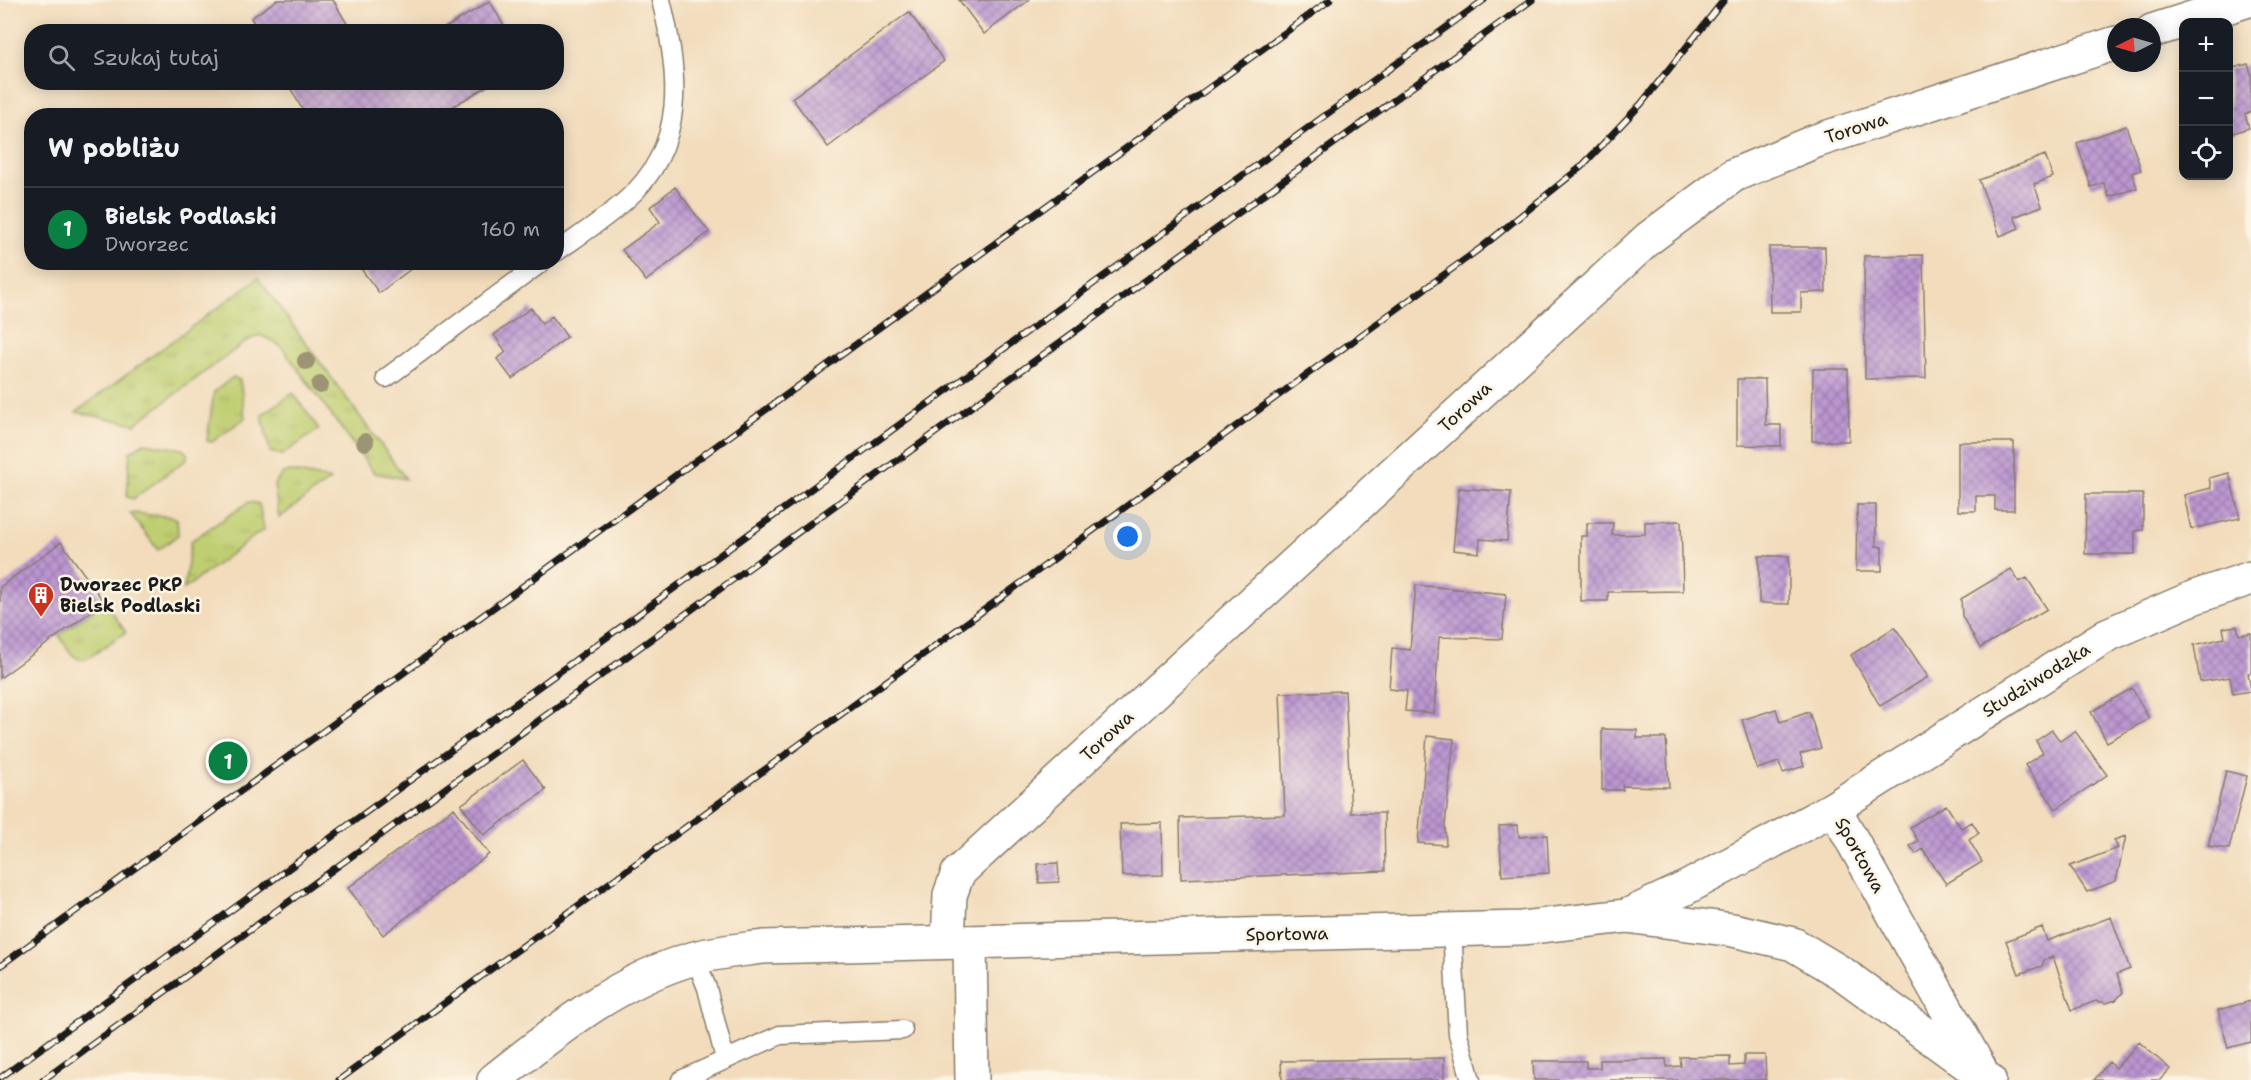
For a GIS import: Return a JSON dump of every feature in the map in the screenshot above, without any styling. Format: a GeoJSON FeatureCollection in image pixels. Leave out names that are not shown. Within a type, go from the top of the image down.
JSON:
{"type":"FeatureCollection","features":[{"type":"Feature","properties":{"kind":"street"},"geometry":{"type":"LineString","coordinates":[[2161,28],[2248,0]]}},
{"type":"Feature","properties":{"kind":"street","name":"Torowa"},"geometry":{"type":"LineString","coordinates":[[972,1080],[959,942],[950,895],[958,873],[1649,238],[1734,175],[1816,141],[2107,46]]}},
{"type":"Feature","properties":{"kind":"street","name":"Studziwodzka"},"geometry":{"type":"LineString","coordinates":[[1834,808],[2107,635],[2194,597],[2251,578]]}},
{"type":"Feature","properties":{"kind":"street","name":"Sportowa"},"geometry":{"type":"LineString","coordinates":[[1626,916],[1684,889],[1834,808],[1986,1077]]}},
{"type":"Feature","properties":{"kind":"street","name":"Sportowa"},"geometry":{"type":"LineString","coordinates":[[494,1080],[575,1017],[637,980],[696,958],[763,947],[1522,928],[1626,916],[1733,930],[1793,944],[1843,974],[1986,1077]]}},
{"type":"Feature","properties":{"kind":"lane"},"geometry":{"type":"LineString","coordinates":[[564,246],[627,199],[649,176],[669,139],[676,97],[672,55],[661,0]]}},
{"type":"Feature","properties":{"kind":"lane"},"geometry":{"type":"LineString","coordinates":[[386,378],[531,270]]}},
{"type":"Feature","properties":{"kind":"lane"},"geometry":{"type":"LineString","coordinates":[[1452,930],[1458,1034],[1471,1080]]}},
{"type":"Feature","properties":{"kind":"lane"},"geometry":{"type":"LineString","coordinates":[[696,958],[725,1059]]}},
{"type":"Feature","properties":{"kind":"lane"},"geometry":{"type":"LineString","coordinates":[[681,1080],[780,1035],[903,1030]]}},
{"type":"Feature","properties":{"kind":"green space"},"geometry":{"type":"Polygon","coordinates":[[[258,278],[406,479],[374,473],[281,346],[261,335],[248,340],[135,424],[76,412],[258,278]]]}},
{"type":"Feature","properties":{"kind":"green space"},"geometry":{"type":"Polygon","coordinates":[[[233,377],[240,380],[245,418],[212,442],[207,441],[214,392],[233,377]]]}},
{"type":"Feature","properties":{"kind":"green space"},"geometry":{"type":"Polygon","coordinates":[[[293,393],[319,429],[282,455],[270,452],[262,415],[293,393]]]}},
{"type":"Feature","properties":{"kind":"green space"},"geometry":{"type":"Polygon","coordinates":[[[144,443],[182,449],[187,453],[187,459],[133,499],[127,497],[130,452],[144,443]]]}},
{"type":"Feature","properties":{"kind":"green space"},"geometry":{"type":"Polygon","coordinates":[[[293,472],[330,480],[279,518],[274,485],[283,473],[293,472]]]}},
{"type":"Feature","properties":{"kind":"green space"},"geometry":{"type":"Polygon","coordinates":[[[249,502],[259,504],[264,529],[184,589],[191,541],[249,502]]]}},
{"type":"Feature","properties":{"kind":"green space"},"geometry":{"type":"Polygon","coordinates":[[[130,513],[173,517],[177,519],[178,535],[158,550],[130,513]]]}},
{"type":"Feature","properties":{"kind":"green space"},"geometry":{"type":"Polygon","coordinates":[[[104,602],[126,632],[88,658],[74,656],[59,635],[104,602]]]}},
{"type":"Feature","properties":{"kind":"building"},"geometry":{"type":"Polygon","coordinates":[[[277,0],[333,0],[347,24],[254,24],[251,18],[277,0]]]}},
{"type":"Feature","properties":{"kind":"building"},"geometry":{"type":"Polygon","coordinates":[[[959,0],[1029,0],[984,34],[959,0]]]}},
{"type":"Feature","properties":{"kind":"building"},"geometry":{"type":"Polygon","coordinates":[[[490,1],[503,24],[451,24],[490,1]]]}},
{"type":"Feature","properties":{"kind":"building"},"geometry":{"type":"Polygon","coordinates":[[[909,12],[944,61],[828,147],[792,98],[909,12]]]}},
{"type":"Feature","properties":{"kind":"building"},"geometry":{"type":"Polygon","coordinates":[[[2248,64],[2251,73],[2251,112],[2245,114],[2249,128],[2233,133],[2233,72],[2233,68],[2248,64]]]}},
{"type":"Feature","properties":{"kind":"building"},"geometry":{"type":"Polygon","coordinates":[[[291,90],[481,90],[450,108],[302,108],[291,90]]]}},
{"type":"Feature","properties":{"kind":"building"},"geometry":{"type":"Polygon","coordinates":[[[2126,126],[2141,170],[2132,173],[2137,188],[2109,197],[2104,183],[2091,187],[2077,143],[2126,126]]]}},
{"type":"Feature","properties":{"kind":"building"},"geometry":{"type":"Polygon","coordinates":[[[2045,155],[2053,177],[2034,184],[2042,206],[2014,217],[2019,228],[2000,236],[1979,180],[2045,155]]]}},
{"type":"Feature","properties":{"kind":"building"},"geometry":{"type":"Polygon","coordinates":[[[675,187],[709,232],[646,281],[622,250],[660,222],[650,207],[675,187]]]}},
{"type":"Feature","properties":{"kind":"building"},"geometry":{"type":"Polygon","coordinates":[[[1769,247],[1825,247],[1826,292],[1801,293],[1801,312],[1770,312],[1769,247]]]}},
{"type":"Feature","properties":{"kind":"building"},"geometry":{"type":"Polygon","coordinates":[[[1923,255],[1926,378],[1865,379],[1864,256],[1923,255]]]}},
{"type":"Feature","properties":{"kind":"building"},"geometry":{"type":"Polygon","coordinates":[[[362,270],[409,270],[379,293],[362,270]]]}},
{"type":"Feature","properties":{"kind":"building"},"geometry":{"type":"Polygon","coordinates":[[[531,308],[542,324],[552,316],[567,337],[512,379],[497,359],[506,352],[494,335],[531,308]]]}},
{"type":"Feature","properties":{"kind":"building"},"geometry":{"type":"Polygon","coordinates":[[[1813,369],[1848,369],[1849,441],[1812,441],[1813,369]]]}},
{"type":"Feature","properties":{"kind":"building"},"geometry":{"type":"Polygon","coordinates":[[[1737,379],[1765,379],[1766,425],[1781,425],[1781,446],[1737,445],[1737,379]]]}},
{"type":"Feature","properties":{"kind":"building"},"geometry":{"type":"Polygon","coordinates":[[[1958,442],[2014,442],[2014,510],[1995,510],[1995,496],[1976,496],[1976,511],[1958,511],[1958,442]]]}},
{"type":"Feature","properties":{"kind":"building"},"geometry":{"type":"Polygon","coordinates":[[[2229,473],[2240,518],[2191,529],[2184,495],[2211,488],[2209,478],[2229,473]]]}},
{"type":"Feature","properties":{"kind":"building"},"geometry":{"type":"Polygon","coordinates":[[[1459,488],[1511,492],[1507,541],[1480,539],[1479,553],[1453,550],[1459,488]]]}},
{"type":"Feature","properties":{"kind":"building"},"geometry":{"type":"Polygon","coordinates":[[[2086,494],[2143,494],[2143,530],[2135,531],[2135,554],[2085,554],[2086,494]]]}},
{"type":"Feature","properties":{"kind":"building"},"geometry":{"type":"Polygon","coordinates":[[[1857,505],[1876,505],[1876,546],[1882,547],[1882,571],[1856,571],[1857,505]]]}},
{"type":"Feature","properties":{"kind":"building"},"geometry":{"type":"Polygon","coordinates":[[[1681,521],[1683,591],[1608,592],[1608,601],[1581,601],[1581,536],[1587,536],[1587,523],[1613,523],[1612,535],[1645,534],[1645,522],[1681,521]]]}},
{"type":"Feature","properties":{"kind":"building","name":"Dworzec PKP Bielsk Podlaski"},"geometry":{"type":"Polygon","coordinates":[[[61,542],[104,602],[0,678],[0,587],[61,542]]]}},
{"type":"Feature","properties":{"kind":"building"},"geometry":{"type":"Polygon","coordinates":[[[1759,556],[1789,556],[1789,604],[1759,603],[1759,556]]]}},
{"type":"Feature","properties":{"kind":"building"},"geometry":{"type":"Polygon","coordinates":[[[2011,569],[2019,582],[2027,578],[2047,609],[1980,648],[1962,616],[1961,599],[2011,569]]]}},
{"type":"Feature","properties":{"kind":"building"},"geometry":{"type":"Polygon","coordinates":[[[1416,585],[1506,594],[1502,639],[1439,637],[1434,713],[1405,711],[1407,691],[1389,689],[1392,648],[1410,650],[1416,585]]]}},
{"type":"Feature","properties":{"kind":"building"},"geometry":{"type":"Polygon","coordinates":[[[2237,626],[2239,635],[2251,633],[2251,673],[2248,673],[2251,691],[2233,694],[2230,677],[2200,682],[2194,645],[2225,638],[2223,628],[2237,626]]]}},
{"type":"Feature","properties":{"kind":"building"},"geometry":{"type":"Polygon","coordinates":[[[1895,627],[1928,677],[1880,706],[1851,655],[1895,627]]]}},
{"type":"Feature","properties":{"kind":"building"},"geometry":{"type":"Polygon","coordinates":[[[2132,688],[2149,719],[2107,742],[2091,712],[2132,688]]]}},
{"type":"Feature","properties":{"kind":"building"},"geometry":{"type":"Polygon","coordinates":[[[1345,691],[1351,813],[1384,813],[1385,871],[1181,879],[1180,818],[1285,815],[1280,693],[1345,691]]]}},
{"type":"Feature","properties":{"kind":"building"},"geometry":{"type":"Polygon","coordinates":[[[1776,709],[1780,722],[1809,712],[1821,748],[1800,754],[1804,766],[1783,773],[1779,762],[1757,769],[1742,720],[1776,709]]]}},
{"type":"Feature","properties":{"kind":"building"},"geometry":{"type":"Polygon","coordinates":[[[1602,729],[1637,730],[1637,738],[1666,738],[1669,787],[1622,786],[1623,790],[1602,790],[1602,729]]]}},
{"type":"Feature","properties":{"kind":"building"},"geometry":{"type":"Polygon","coordinates":[[[2052,730],[2060,741],[2075,731],[2107,775],[2056,809],[2025,765],[2043,753],[2036,741],[2052,730]]]}},
{"type":"Feature","properties":{"kind":"building"},"geometry":{"type":"Polygon","coordinates":[[[1427,736],[1454,739],[1445,826],[1446,845],[1418,843],[1427,736]]]}},
{"type":"Feature","properties":{"kind":"building"},"geometry":{"type":"Polygon","coordinates":[[[523,760],[546,790],[484,835],[461,805],[523,760]]]}},
{"type":"Feature","properties":{"kind":"building"},"geometry":{"type":"Polygon","coordinates":[[[2226,771],[2247,776],[2229,849],[2208,846],[2226,771]]]}},
{"type":"Feature","properties":{"kind":"building"},"geometry":{"type":"Polygon","coordinates":[[[1946,805],[1961,828],[1972,822],[1979,833],[1969,840],[1982,862],[1946,884],[1923,849],[1916,854],[1910,846],[1918,841],[1910,827],[1946,805]]]}},
{"type":"Feature","properties":{"kind":"building"},"geometry":{"type":"Polygon","coordinates":[[[454,808],[489,854],[383,935],[348,888],[454,808]]]}},
{"type":"Feature","properties":{"kind":"building"},"geometry":{"type":"Polygon","coordinates":[[[1162,823],[1163,875],[1122,876],[1120,824],[1162,823]]]}},
{"type":"Feature","properties":{"kind":"building"},"geometry":{"type":"Polygon","coordinates":[[[1518,825],[1519,837],[1547,835],[1549,873],[1502,876],[1499,826],[1518,825]]]}},
{"type":"Feature","properties":{"kind":"building"},"geometry":{"type":"Polygon","coordinates":[[[2126,836],[2116,881],[2087,892],[2070,866],[2118,848],[2114,840],[2126,836]]]}},
{"type":"Feature","properties":{"kind":"building"},"geometry":{"type":"Polygon","coordinates":[[[1058,863],[1059,882],[1039,883],[1038,864],[1058,863]]]}},
{"type":"Feature","properties":{"kind":"building"},"geometry":{"type":"Polygon","coordinates":[[[2111,917],[2130,969],[2117,974],[2123,992],[2116,1000],[2106,1003],[2096,1001],[2072,1010],[2053,957],[2044,960],[2042,966],[2019,974],[2006,941],[2042,927],[2047,941],[2111,917]]]}},
{"type":"Feature","properties":{"kind":"building"},"geometry":{"type":"Polygon","coordinates":[[[2251,1001],[2251,1042],[2228,1048],[2218,1010],[2251,1001]]]}},
{"type":"Feature","properties":{"kind":"building"},"geometry":{"type":"Polygon","coordinates":[[[2139,1042],[2170,1069],[2160,1080],[2094,1080],[2109,1062],[2116,1068],[2139,1042]]]}},
{"type":"Feature","properties":{"kind":"building"},"geometry":{"type":"Polygon","coordinates":[[[1744,1055],[1765,1055],[1766,1080],[1534,1080],[1533,1061],[1586,1061],[1586,1068],[1600,1068],[1600,1060],[1666,1059],[1667,1067],[1681,1066],[1680,1057],[1730,1056],[1730,1066],[1744,1065],[1744,1055]]]}},
{"type":"Feature","properties":{"kind":"building"},"geometry":{"type":"Polygon","coordinates":[[[1444,1058],[1444,1080],[1282,1080],[1281,1061],[1444,1058]]]}},
{"type":"Feature","properties":{"kind":"railway"},"geometry":{"type":"LineString","coordinates":[[0,966],[1330,0]]}},
{"type":"Feature","properties":{"kind":"railway"},"geometry":{"type":"LineString","coordinates":[[0,1078],[1484,0]]}},
{"type":"Feature","properties":{"kind":"railway"},"geometry":{"type":"LineString","coordinates":[[43,1080],[1532,0]]}},
{"type":"Feature","properties":{"kind":"railway"},"geometry":{"type":"LineString","coordinates":[[339,1080],[1482,247],[1581,167],[1641,104],[1724,0]]}},
{"type":"Feature","properties":{"kind":"place","name":"Dworzec PKP Bielsk Podlaski"},"geometry":{"type":"Point","coordinates":[41,618]}},
{"type":"Feature","properties":{"kind":"place","name":"Bielsk Podlaski"},"geometry":{"type":"Point","coordinates":[228,761]}}]}
